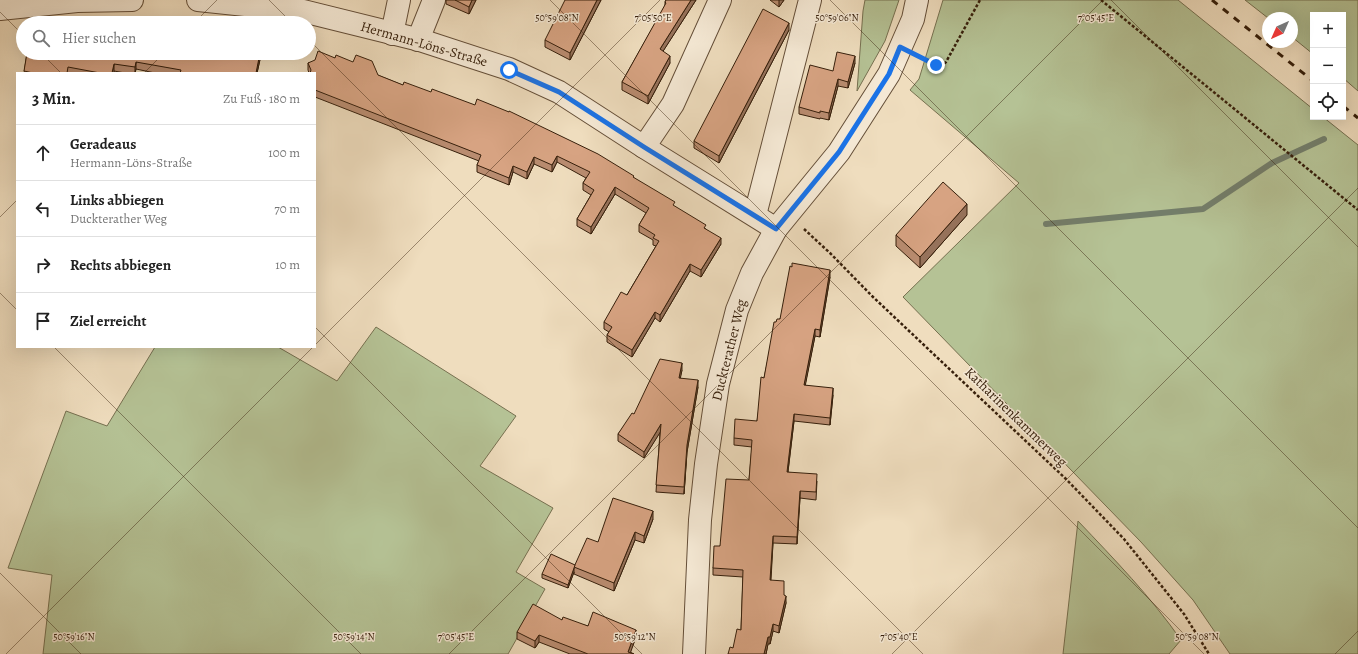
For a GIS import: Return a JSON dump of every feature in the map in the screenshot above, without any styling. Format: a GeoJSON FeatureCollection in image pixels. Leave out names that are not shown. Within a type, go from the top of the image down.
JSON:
{"type":"FeatureCollection","features":[{"type":"Feature","properties":{"kind":"street"},"geometry":{"type":"LineString","coordinates":[[0,9],[77,1],[132,0]]}},
{"type":"Feature","properties":{"kind":"street","name":"Hermann-Löns-Straße"},"geometry":{"type":"LineString","coordinates":[[198,0],[304,6],[392,34],[418,40],[509,70],[559,92],[644,147],[755,215],[781,221]]}},
{"type":"Feature","properties":{"kind":"street"},"geometry":{"type":"LineString","coordinates":[[392,34],[399,0]]}},
{"type":"Feature","properties":{"kind":"street"},"geometry":{"type":"LineString","coordinates":[[418,40],[434,0]]}},
{"type":"Feature","properties":{"kind":"street"},"geometry":{"type":"LineString","coordinates":[[644,147],[673,104],[720,0]]}},
{"type":"Feature","properties":{"kind":"street"},"geometry":{"type":"LineString","coordinates":[[755,215],[810,0]]}},
{"type":"Feature","properties":{"kind":"street","name":"Duckterather Weg"},"geometry":{"type":"LineString","coordinates":[[694,654],[700,520],[706,464],[718,384],[736,310],[752,273],[781,221],[839,152],[889,74],[913,19],[917,0]]}},
{"type":"Feature","properties":{"kind":"path"},"geometry":{"type":"LineString","coordinates":[[900,47],[936,65],[943,64],[946,62],[980,0]]}},
{"type":"Feature","properties":{"kind":"path"},"geometry":{"type":"LineString","coordinates":[[1101,0],[1358,210]]}},
{"type":"Feature","properties":{"kind":"path","name":"Katharinenkammerweg"},"geometry":{"type":"LineString","coordinates":[[781,221],[831,254],[872,296],[1066,479],[1124,539],[1184,614],[1208,654]]}},
{"type":"Feature","properties":{"kind":"green space"},"geometry":{"type":"Polygon","coordinates":[[[865,0],[899,0],[885,41],[857,91],[863,11],[865,0]]]}},
{"type":"Feature","properties":{"kind":"green space"},"geometry":{"type":"Polygon","coordinates":[[[943,0],[1178,0],[1310,107],[1310,120],[1327,120],[1358,145],[1358,654],[1230,654],[1193,600],[1141,542],[903,297],[1019,183],[910,90],[919,79],[943,0]]]}},
{"type":"Feature","properties":{"kind":"green space"},"geometry":{"type":"Polygon","coordinates":[[[1245,0],[1358,0],[1358,91],[1346,81],[1346,12],[1310,12],[1310,52],[1298,42],[1298,12],[1262,12],[1262,13],[1245,0]]]}},
{"type":"Feature","properties":{"kind":"green space"},"geometry":{"type":"Polygon","coordinates":[[[376,327],[516,416],[480,466],[553,508],[516,572],[545,589],[508,654],[43,654],[52,575],[8,568],[66,411],[107,426],[154,348],[280,348],[337,381],[376,327]]]}},
{"type":"Feature","properties":{"kind":"green space"},"geometry":{"type":"Polygon","coordinates":[[[1078,521],[1145,593],[1181,640],[1169,654],[1063,654],[1078,521]]]}},
{"type":"Feature","properties":{"kind":"building"},"geometry":{"type":"Polygon","coordinates":[[[455,0],[472,0],[469,7],[455,0]]]}},
{"type":"Feature","properties":{"kind":"building"},"geometry":{"type":"Polygon","coordinates":[[[565,0],[597,0],[570,53],[545,40],[565,0]]]}},
{"type":"Feature","properties":{"kind":"building"},"geometry":{"type":"Polygon","coordinates":[[[666,0],[691,0],[660,49],[670,56],[648,96],[622,82],[666,3],[666,0]]]}},
{"type":"Feature","properties":{"kind":"building"},"geometry":{"type":"Polygon","coordinates":[[[763,9],[789,23],[719,156],[694,141],[763,9]]]}},
{"type":"Feature","properties":{"kind":"building"},"geometry":{"type":"Polygon","coordinates":[[[318,51],[335,58],[336,55],[353,62],[356,55],[372,61],[378,75],[403,85],[404,82],[431,92],[432,89],[475,105],[477,99],[509,111],[598,154],[675,202],[673,205],[706,225],[704,228],[721,238],[701,270],[690,264],[660,315],[655,312],[632,350],[607,335],[612,327],[604,322],[621,292],[627,295],[659,241],[653,238],[655,235],[639,225],[649,208],[615,187],[591,227],[577,219],[594,190],[583,183],[590,172],[557,156],[552,165],[534,157],[527,172],[513,166],[509,178],[477,165],[481,155],[316,90],[316,72],[310,72],[308,63],[316,60],[318,51]]]}},
{"type":"Feature","properties":{"kind":"building"},"geometry":{"type":"Polygon","coordinates":[[[837,52],[855,56],[848,82],[838,79],[829,113],[820,111],[820,113],[799,107],[810,65],[833,71],[837,52]]]}},
{"type":"Feature","properties":{"kind":"building"},"geometry":{"type":"Polygon","coordinates":[[[26,60],[259,60],[256,72],[180,72],[181,70],[136,62],[135,67],[114,64],[112,72],[95,72],[68,67],[67,72],[24,71],[26,60]]]}},
{"type":"Feature","properties":{"kind":"building"},"geometry":{"type":"Polygon","coordinates":[[[943,182],[967,204],[920,257],[896,235],[943,182]]]}},
{"type":"Feature","properties":{"kind":"building"},"geometry":{"type":"Polygon","coordinates":[[[792,263],[830,270],[820,330],[815,329],[804,385],[833,388],[830,418],[794,414],[787,472],[817,474],[816,492],[800,491],[797,537],[773,536],[770,580],[784,581],[784,595],[786,596],[779,626],[773,624],[764,654],[728,654],[730,647],[733,648],[737,629],[741,630],[743,570],[713,568],[714,546],[720,546],[726,479],[749,480],[752,440],[734,438],[735,419],[757,421],[761,377],[764,378],[774,322],[776,322],[777,319],[780,319],[790,266],[792,267],[792,263]]]}},
{"type":"Feature","properties":{"kind":"building"},"geometry":{"type":"Polygon","coordinates":[[[660,359],[682,363],[679,378],[698,380],[687,445],[684,487],[656,485],[661,424],[644,452],[618,434],[632,413],[634,414],[660,359]]]}},
{"type":"Feature","properties":{"kind":"building"},"geometry":{"type":"Polygon","coordinates":[[[613,498],[653,511],[644,536],[635,532],[614,583],[574,567],[587,538],[598,542],[613,498]]]}},
{"type":"Feature","properties":{"kind":"building"},"geometry":{"type":"Polygon","coordinates":[[[551,554],[575,565],[568,585],[542,574],[551,554]]]}},
{"type":"Feature","properties":{"kind":"building"},"geometry":{"type":"Polygon","coordinates":[[[533,604],[562,620],[563,617],[588,626],[593,612],[636,630],[628,652],[634,654],[588,654],[539,635],[535,641],[517,632],[533,604]]]}},
{"type":"Feature","properties":{"kind":"waterway"},"geometry":{"type":"LineString","coordinates":[[1046,224],[1203,209],[1272,163],[1324,139]]}},
{"type":"Feature","properties":{"kind":"railway"},"geometry":{"type":"LineString","coordinates":[[1212,0],[1310,79]]}},
{"type":"Feature","properties":{"kind":"railway"},"geometry":{"type":"LineString","coordinates":[[1346,108],[1358,118]]}},
{"type":"Feature","properties":{"kind":"route"},"geometry":{"type":"LineString","coordinates":[[509,70],[559,92],[776,229],[839,152],[889,74],[900,47],[936,65]]}}]}
